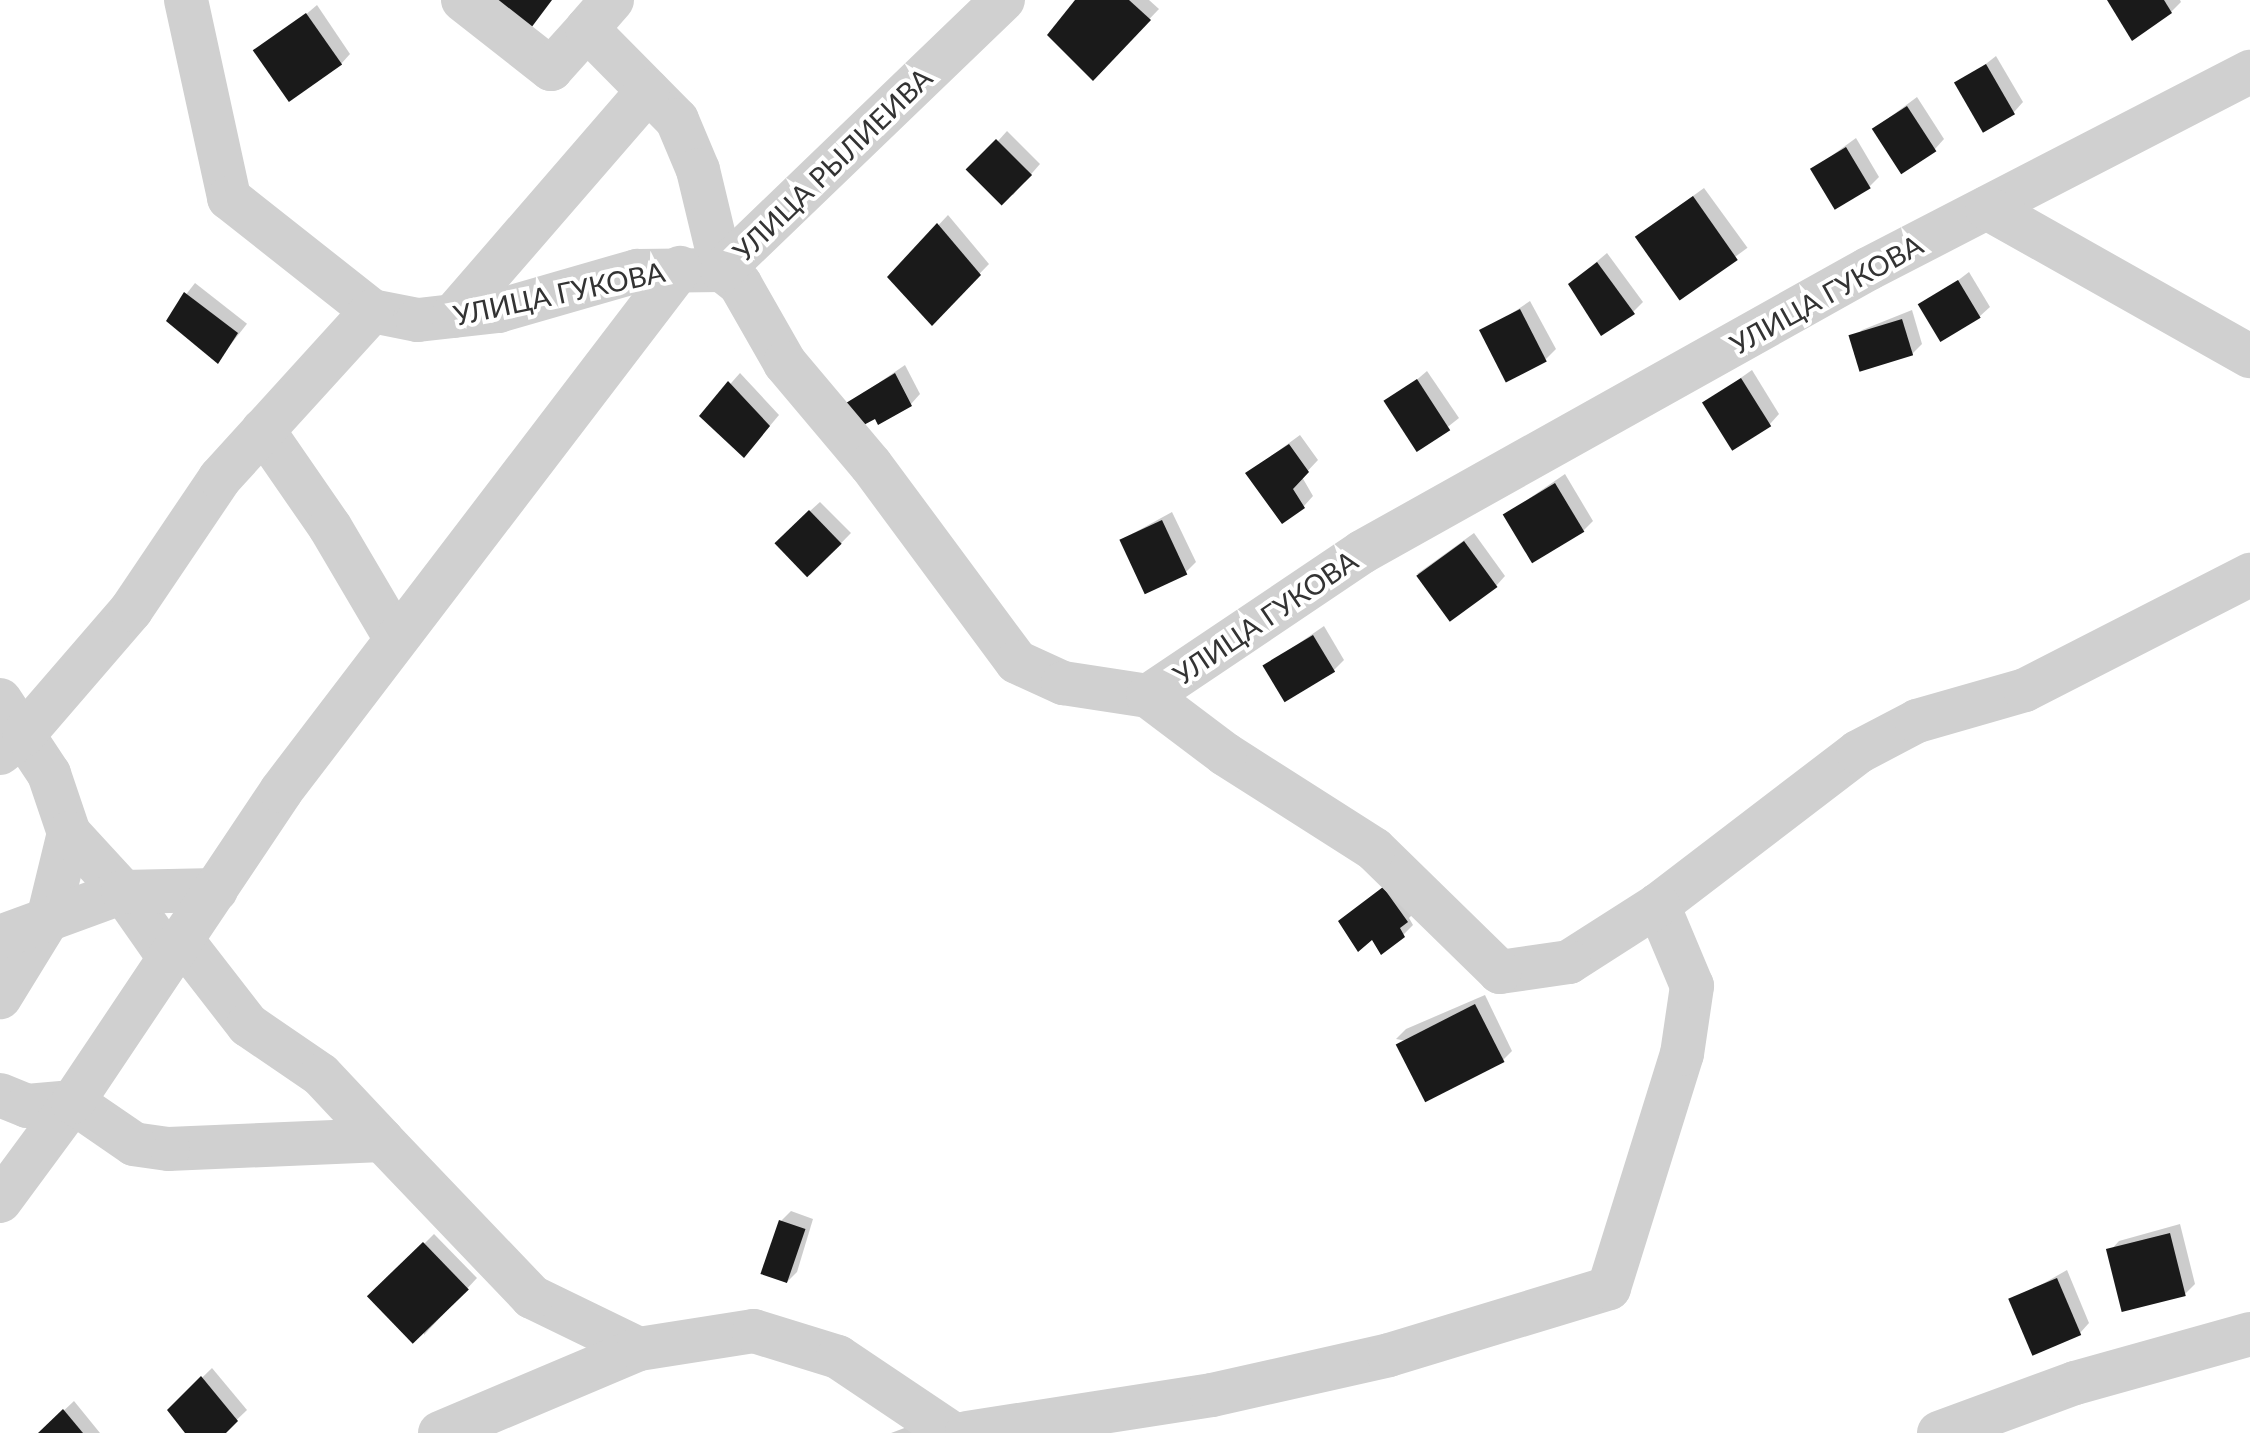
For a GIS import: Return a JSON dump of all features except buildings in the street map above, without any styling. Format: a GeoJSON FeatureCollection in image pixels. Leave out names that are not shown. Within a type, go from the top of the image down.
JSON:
{"type":"FeatureCollection","features":[{"type":"Feature","properties":{"kind":"street"},"geometry":{"type":"LineString","coordinates":[[152,0],[190,19],[229,198],[372,311],[220,478],[131,610],[8,729],[49,774],[69,833],[248,1025],[321,1075],[532,1297],[639,1349]]}},
{"type":"Feature","properties":{"kind":"street"},"geometry":{"type":"LineString","coordinates":[[463,0],[551,69],[599,14]]}},
{"type":"Feature","properties":{"kind":"street","name":"УЛИЦА РЫЛИЕИВА"},"geometry":{"type":"LineString","coordinates":[[701,269],[1003,0]]}},
{"type":"Feature","properties":{"kind":"street","name":"УЛИЦА РЫЛИЕИВА"},"geometry":{"type":"LineString","coordinates":[[599,14],[648,91],[677,120],[698,170],[701,269]]}},
{"type":"Feature","properties":{"kind":"street","name":"УЛИЦА ГУКОВА"},"geometry":{"type":"LineString","coordinates":[[372,311],[418,320],[498,311],[637,271],[701,269],[740,284],[785,363],[871,465],[1017,662],[1063,683],[1148,696],[1362,552],[1987,208],[2250,72]]}},
{"type":"Feature","properties":{"kind":"street"},"geometry":{"type":"LineString","coordinates":[[453,316],[648,91]]}},
{"type":"Feature","properties":{"kind":"street"},"geometry":{"type":"LineString","coordinates":[[1987,208],[2250,356]]}},
{"type":"Feature","properties":{"kind":"street"},"geometry":{"type":"LineString","coordinates":[[0,1201],[73,1102],[281,791],[396,639],[701,269]]}},
{"type":"Feature","properties":{"kind":"street"},"geometry":{"type":"LineString","coordinates":[[263,430],[330,527],[396,639]]}},
{"type":"Feature","properties":{"kind":"street"},"geometry":{"type":"LineString","coordinates":[[1148,696],[1225,754],[1374,849],[1500,972],[1569,962],[1658,905],[1858,752],[1917,721],[2025,690],[2250,575]]}},
{"type":"Feature","properties":{"kind":"street"},"geometry":{"type":"LineString","coordinates":[[0,997],[48,919],[69,833]]}},
{"type":"Feature","properties":{"kind":"street"},"geometry":{"type":"LineString","coordinates":[[0,937],[123,892],[216,890]]}},
{"type":"Feature","properties":{"kind":"street"},"geometry":{"type":"LineString","coordinates":[[967,1433],[1212,1395],[1389,1355],[1609,1288],[1682,1054],[1692,986],[1658,905]]}},
{"type":"Feature","properties":{"kind":"street"},"geometry":{"type":"LineString","coordinates":[[0,1095],[27,1106],[73,1102],[134,1144],[168,1149],[382,1140]]}},
{"type":"Feature","properties":{"kind":"street"},"geometry":{"type":"LineString","coordinates":[[440,1433],[639,1349],[754,1331],[838,1357],[951,1433]]}},
{"type":"Feature","properties":{"kind":"street"},"geometry":{"type":"LineString","coordinates":[[1939,1433],[2075,1383],[2250,1334]]}}]}
